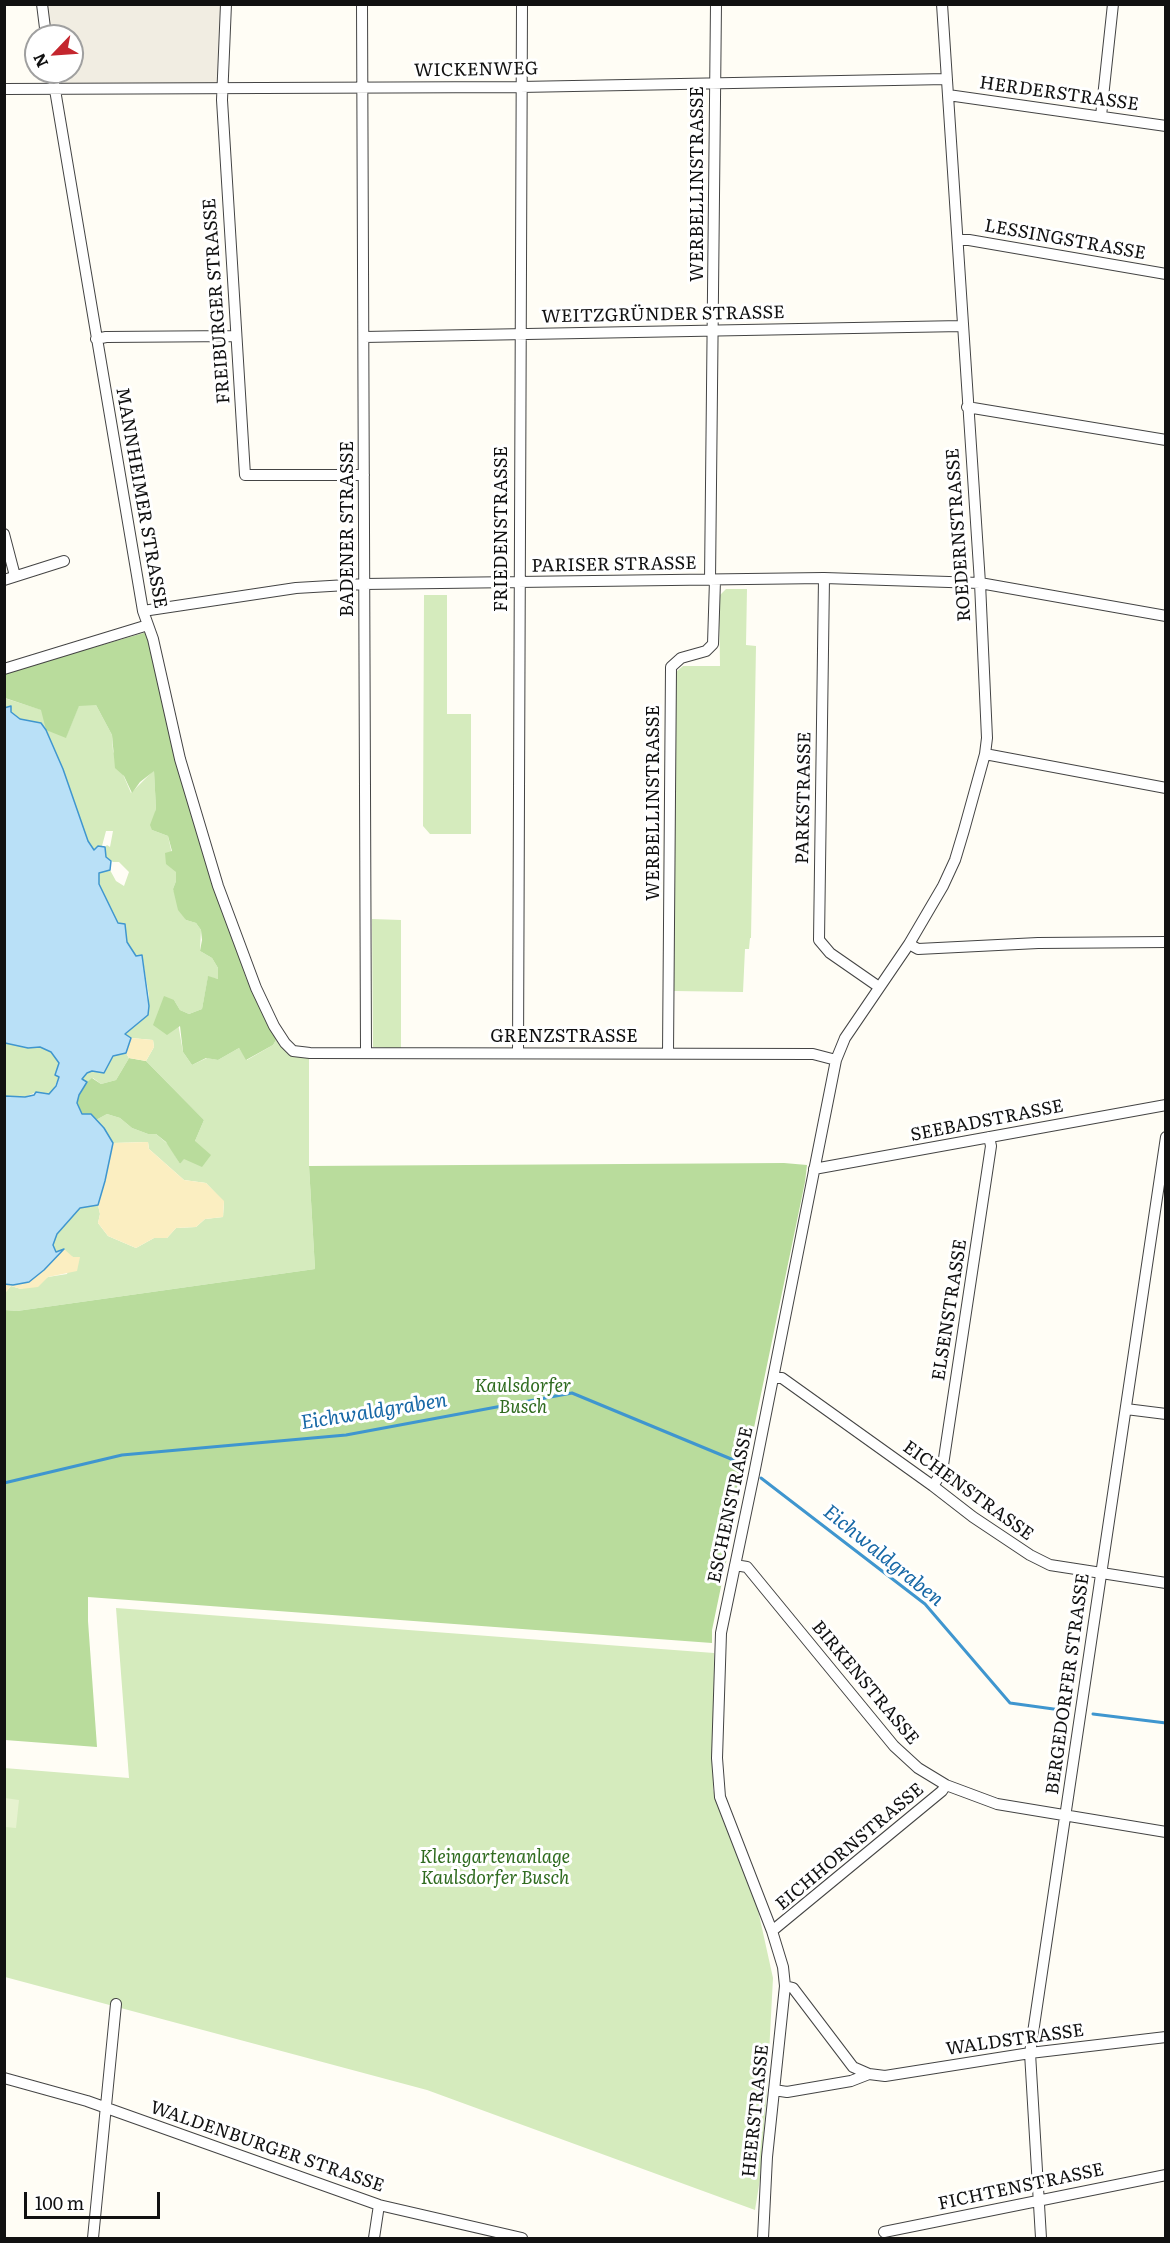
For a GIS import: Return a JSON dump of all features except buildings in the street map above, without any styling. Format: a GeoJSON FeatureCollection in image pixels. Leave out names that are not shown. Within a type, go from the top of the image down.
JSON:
{"type":"FeatureCollection","features":[{"type":"Feature","properties":{"kind":"street"},"geometry":{"type":"LineString","coordinates":[[42,4],[44,24]]}},
{"type":"Feature","properties":{"kind":"street","name":"FREIBURGER STRASSE"},"geometry":{"type":"LineString","coordinates":[[226,4],[222,100],[245,476],[364,475]]}},
{"type":"Feature","properties":{"kind":"street","name":"BADENER STRASSE"},"geometry":{"type":"LineString","coordinates":[[362,4],[366,1053]]}},
{"type":"Feature","properties":{"kind":"street","name":"FRIEDENSTRASSE"},"geometry":{"type":"LineString","coordinates":[[518,1053],[522,4]]}},
{"type":"Feature","properties":{"kind":"street","name":"WERBELLINSTRASSE"},"geometry":{"type":"LineString","coordinates":[[668,1053],[671,668],[681,658],[706,651],[713,644],[716,4]]}},
{"type":"Feature","properties":{"kind":"street","name":"ROEDERNSTRASSE"},"geometry":{"type":"LineString","coordinates":[[851,1030],[909,944],[955,861],[985,754],[987,738],[980,582],[942,4]]}},
{"type":"Feature","properties":{"kind":"street"},"geometry":{"type":"LineString","coordinates":[[1101,116],[1113,4]]}},
{"type":"Feature","properties":{"kind":"street","name":"WICKENWEG"},"geometry":{"type":"LineString","coordinates":[[4,89],[520,87],[947,79]]}},
{"type":"Feature","properties":{"kind":"street","name":"MANNHEIMER STRASSE"},"geometry":{"type":"LineString","coordinates":[[53,84],[143,611],[153,639],[180,759],[238,945],[274,1026],[293,1051]]}},
{"type":"Feature","properties":{"kind":"street","name":"HERDERSTRASSE"},"geometry":{"type":"LineString","coordinates":[[948,95],[1166,126]]}},
{"type":"Feature","properties":{"kind":"street","name":"LESSINGSTRASSE"},"geometry":{"type":"LineString","coordinates":[[958,240],[1166,274]]}},
{"type":"Feature","properties":{"kind":"street","name":"WEITZGRÜNDER STRASSE"},"geometry":{"type":"LineString","coordinates":[[364,337],[963,326]]}},
{"type":"Feature","properties":{"kind":"street"},"geometry":{"type":"LineString","coordinates":[[96,339],[236,336]]}},
{"type":"Feature","properties":{"kind":"street"},"geometry":{"type":"LineString","coordinates":[[967,407],[1166,440]]}},
{"type":"Feature","properties":{"kind":"street"},"geometry":{"type":"LineString","coordinates":[[4,534],[10,578],[64,561]]}},
{"type":"Feature","properties":{"kind":"street","name":"PARISER STRASSE"},"geometry":{"type":"LineString","coordinates":[[143,611],[296,588],[364,584],[824,578],[980,582],[1166,616]]}},
{"type":"Feature","properties":{"kind":"street","name":"PARKSTRASSE"},"geometry":{"type":"LineString","coordinates":[[824,578],[819,940],[830,953],[879,987]]}},
{"type":"Feature","properties":{"kind":"street"},"geometry":{"type":"LineString","coordinates":[[4,669],[148,625]]}},
{"type":"Feature","properties":{"kind":"street"},"geometry":{"type":"LineString","coordinates":[[985,754],[1166,788]]}},
{"type":"Feature","properties":{"kind":"street"},"geometry":{"type":"LineString","coordinates":[[909,944],[918,949],[1038,943],[1166,942]]}},
{"type":"Feature","properties":{"kind":"street","name":"ESCHENSTRASSE"},"geometry":{"type":"LineString","coordinates":[[785,1986],[783,1967],[772,1931],[720,1797],[718,1779],[720,1644],[836,1060],[840,1047],[851,1030]]}},
{"type":"Feature","properties":{"kind":"street","name":"GRENZSTRASSE"},"geometry":{"type":"LineString","coordinates":[[293,1051],[813,1054],[836,1060]]}},
{"type":"Feature","properties":{"kind":"street","name":"SEEBADSTRASSE"},"geometry":{"type":"LineString","coordinates":[[814,1169],[1166,1106]]}},
{"type":"Feature","properties":{"kind":"street","name":"ELSENSTRASSE"},"geometry":{"type":"LineString","coordinates":[[933,1486],[943,1465],[991,1146],[989,1137]]}},
{"type":"Feature","properties":{"kind":"street","name":"BERGEDORFER STRASSE"},"geometry":{"type":"LineString","coordinates":[[1041,2238],[1030,2053],[1166,1137]]}},
{"type":"Feature","properties":{"kind":"street","name":"EICHENSTRASSE"},"geometry":{"type":"LineString","coordinates":[[773,1378],[782,1378],[973,1517],[1030,1555],[1050,1565],[1166,1583]]}},
{"type":"Feature","properties":{"kind":"street"},"geometry":{"type":"LineString","coordinates":[[1126,1409],[1166,1414]]}},
{"type":"Feature","properties":{"kind":"street","name":"BIRKENSTRASSE"},"geometry":{"type":"LineString","coordinates":[[735,1565],[747,1567],[894,1746],[918,1768],[946,1785],[998,1804],[1166,1832]]}},
{"type":"Feature","properties":{"kind":"street","name":"EICHHORNSTRASSE"},"geometry":{"type":"LineString","coordinates":[[772,1931],[942,1791],[946,1785]]}},
{"type":"Feature","properties":{"kind":"street"},"geometry":{"type":"LineString","coordinates":[[785,1986],[793,1988],[853,2067],[869,2074]]}},
{"type":"Feature","properties":{"kind":"street","name":"HEERSTRASSE"},"geometry":{"type":"LineString","coordinates":[[763,2238],[767,2157],[785,1986]]}},
{"type":"Feature","properties":{"kind":"street"},"geometry":{"type":"LineString","coordinates":[[93,2238],[116,2004]]}},
{"type":"Feature","properties":{"kind":"street","name":"WALDSTRASSE"},"geometry":{"type":"LineString","coordinates":[[774,2090],[787,2092],[851,2081],[869,2074],[885,2076],[1030,2053],[1166,2037]]}},
{"type":"Feature","properties":{"kind":"street","name":"WALDENBURGER STRASSE"},"geometry":{"type":"LineString","coordinates":[[4,2078],[87,2101],[379,2205],[522,2238]]}},
{"type":"Feature","properties":{"kind":"street","name":"FICHTENSTRASSE"},"geometry":{"type":"LineString","coordinates":[[884,2232],[1166,2175]]}},
{"type":"Feature","properties":{"kind":"street"},"geometry":{"type":"LineString","coordinates":[[374,2238],[379,2205]]}},
{"type":"Feature","properties":{"kind":"green space"},"geometry":{"type":"Polygon","coordinates":[[[726,589],[747,589],[746,645],[756,646],[751,938],[749,949],[745,949],[743,992],[674,991],[676,672],[683,666],[720,666],[719,596],[726,589]]]}},
{"type":"Feature","properties":{"kind":"green space"},"geometry":{"type":"Polygon","coordinates":[[[424,595],[447,595],[447,714],[471,714],[471,834],[430,834],[423,826],[424,595]]]}},
{"type":"Feature","properties":{"kind":"green space"},"geometry":{"type":"Polygon","coordinates":[[[147,632],[176,764],[246,978],[276,1040],[273,1045],[246,1060],[239,1048],[218,1060],[206,1058],[192,1065],[183,1052],[180,1026],[167,1035],[153,1025],[164,996],[174,1000],[180,1010],[189,1014],[202,1009],[208,976],[218,979],[218,968],[212,958],[200,951],[201,930],[196,923],[186,920],[178,910],[173,889],[176,872],[166,864],[165,853],[172,851],[168,836],[152,830],[150,825],[156,809],[154,771],[140,782],[132,793],[124,776],[115,768],[112,735],[96,705],[79,706],[66,738],[46,730],[41,710],[5,698],[5,673],[147,632]]]}},
{"type":"Feature","properties":{"kind":"green space"},"geometry":{"type":"Polygon","coordinates":[[[4,698],[42,710],[66,737],[79,705],[96,705],[112,735],[113,751],[131,793],[154,770],[156,809],[152,830],[168,836],[176,872],[173,889],[186,920],[196,923],[201,930],[200,951],[212,958],[218,968],[218,979],[208,977],[202,1009],[189,1014],[180,1010],[174,1000],[183,1052],[192,1065],[207,1058],[218,1060],[239,1048],[247,1060],[273,1045],[276,1040],[287,1053],[297,1057],[309,1057],[309,1166],[315,1269],[17,1311],[5,1310],[5,1293],[11,1286],[21,1289],[48,1277],[67,1274],[73,1257],[56,1252],[53,1245],[57,1234],[80,1207],[98,1205],[100,1214],[98,1223],[108,1236],[136,1248],[154,1238],[167,1238],[176,1228],[196,1227],[205,1219],[223,1217],[224,1202],[206,1183],[184,1180],[149,1149],[148,1142],[113,1143],[96,1120],[107,1114],[120,1118],[132,1128],[148,1134],[156,1134],[169,1145],[180,1164],[195,1141],[204,1120],[146,1061],[154,1047],[153,1040],[131,1038],[125,1034],[148,1015],[149,996],[142,955],[136,956],[127,942],[125,924],[118,923],[99,884],[99,873],[110,870],[116,881],[124,886],[129,872],[119,862],[113,862],[106,857],[105,847],[107,845],[110,847],[113,831],[106,831],[102,846],[94,850],[88,841],[63,769],[46,730],[41,723],[20,719],[11,712],[10,706],[5,708],[4,698]]]}},
{"type":"Feature","properties":{"kind":"green space"},"geometry":{"type":"Polygon","coordinates":[[[372,919],[401,920],[401,1049],[373,1047],[372,919]]]}},
{"type":"Feature","properties":{"kind":"green space"},"geometry":{"type":"Polygon","coordinates":[[[5,1043],[28,1048],[40,1047],[57,1057],[59,1077],[49,1094],[36,1092],[25,1097],[5,1096],[5,1043]]]}},
{"type":"Feature","properties":{"kind":"green space"},"geometry":{"type":"Polygon","coordinates":[[[126,1053],[129,1058],[116,1080],[101,1084],[93,1078],[87,1082],[81,1079],[92,1071],[104,1073],[113,1055],[126,1053]]]}},
{"type":"Feature","properties":{"kind":"green space"},"geometry":{"type":"Polygon","coordinates":[[[129,1058],[146,1061],[204,1120],[195,1141],[211,1155],[202,1167],[184,1159],[180,1164],[166,1142],[156,1134],[148,1134],[132,1128],[120,1118],[107,1114],[96,1120],[91,1114],[82,1114],[77,1103],[87,1082],[92,1078],[101,1084],[116,1080],[129,1058]]]}},
{"type":"Feature","properties":{"kind":"green space","name":"Kaulsdorfer Busch"},"geometry":{"type":"Polygon","coordinates":[[[784,1163],[807,1165],[805,1182],[712,1630],[712,1643],[88,1597],[97,1747],[5,1740],[5,1310],[17,1311],[315,1269],[309,1166],[784,1163]]]}},
{"type":"Feature","properties":{"kind":"green space","name":"Kleingartenanlage Kaulsdorfer Busch"},"geometry":{"type":"Polygon","coordinates":[[[116,1608],[714,1653],[713,1790],[756,1901],[773,1978],[767,2091],[760,2179],[755,2210],[427,2090],[5,1977],[4,1768],[129,1778],[116,1608]]]}},
{"type":"Feature","properties":{"kind":"green space"},"geometry":{"type":"Polygon","coordinates":[[[5,1798],[19,1800],[16,1828],[5,1827],[5,1798]]]}},
{"type":"Feature","properties":{"kind":"sand"},"geometry":{"type":"Polygon","coordinates":[[[131,1038],[153,1040],[154,1047],[146,1061],[129,1058],[126,1053],[131,1038]]]}},
{"type":"Feature","properties":{"kind":"sand"},"geometry":{"type":"Polygon","coordinates":[[[148,1142],[149,1149],[184,1180],[206,1183],[224,1201],[223,1217],[205,1219],[196,1227],[176,1228],[167,1238],[154,1238],[136,1248],[108,1236],[98,1223],[100,1214],[98,1205],[113,1143],[148,1142]]]}},
{"type":"Feature","properties":{"kind":"sand"},"geometry":{"type":"Polygon","coordinates":[[[64,1249],[73,1257],[80,1257],[77,1271],[48,1277],[38,1287],[21,1289],[11,1286],[5,1293],[4,1284],[13,1285],[44,1270],[64,1249]]]}},
{"type":"Feature","properties":{"kind":"shaded area"},"geometry":{"type":"Polygon","coordinates":[[[46,5],[223,5],[221,80],[216,86],[61,84],[84,84],[84,24],[49,24],[46,5]]]}},
{"type":"Feature","properties":{"kind":"water"},"geometry":{"type":"Polygon","coordinates":[[[11,706],[11,712],[20,719],[41,723],[46,730],[63,769],[88,841],[94,850],[98,846],[105,847],[106,857],[111,861],[110,870],[99,873],[99,884],[118,923],[125,924],[127,942],[136,956],[142,955],[149,1006],[148,1015],[125,1034],[131,1038],[126,1053],[113,1056],[104,1073],[92,1071],[82,1079],[87,1082],[77,1103],[82,1114],[91,1114],[104,1128],[113,1143],[98,1205],[80,1208],[57,1234],[53,1245],[56,1252],[64,1249],[44,1270],[29,1282],[13,1285],[4,1284],[5,1096],[25,1097],[34,1095],[36,1092],[49,1094],[56,1086],[59,1077],[55,1075],[59,1063],[51,1052],[40,1047],[28,1048],[5,1043],[4,708],[11,706]]]}},
{"type":"Feature","properties":{"kind":"waterway","name":"Eichwaldgraben"},"geometry":{"type":"LineString","coordinates":[[4,1483],[122,1455],[346,1435],[572,1393],[736,1461]]}},
{"type":"Feature","properties":{"kind":"waterway","name":"Eichwaldgraben"},"geometry":{"type":"LineString","coordinates":[[761,1478],[925,1604],[1010,1703],[1068,1711]]}},
{"type":"Feature","properties":{"kind":"waterway","name":"Eichwaldgraben"},"geometry":{"type":"LineString","coordinates":[[1093,1714],[1166,1723]]}}]}
